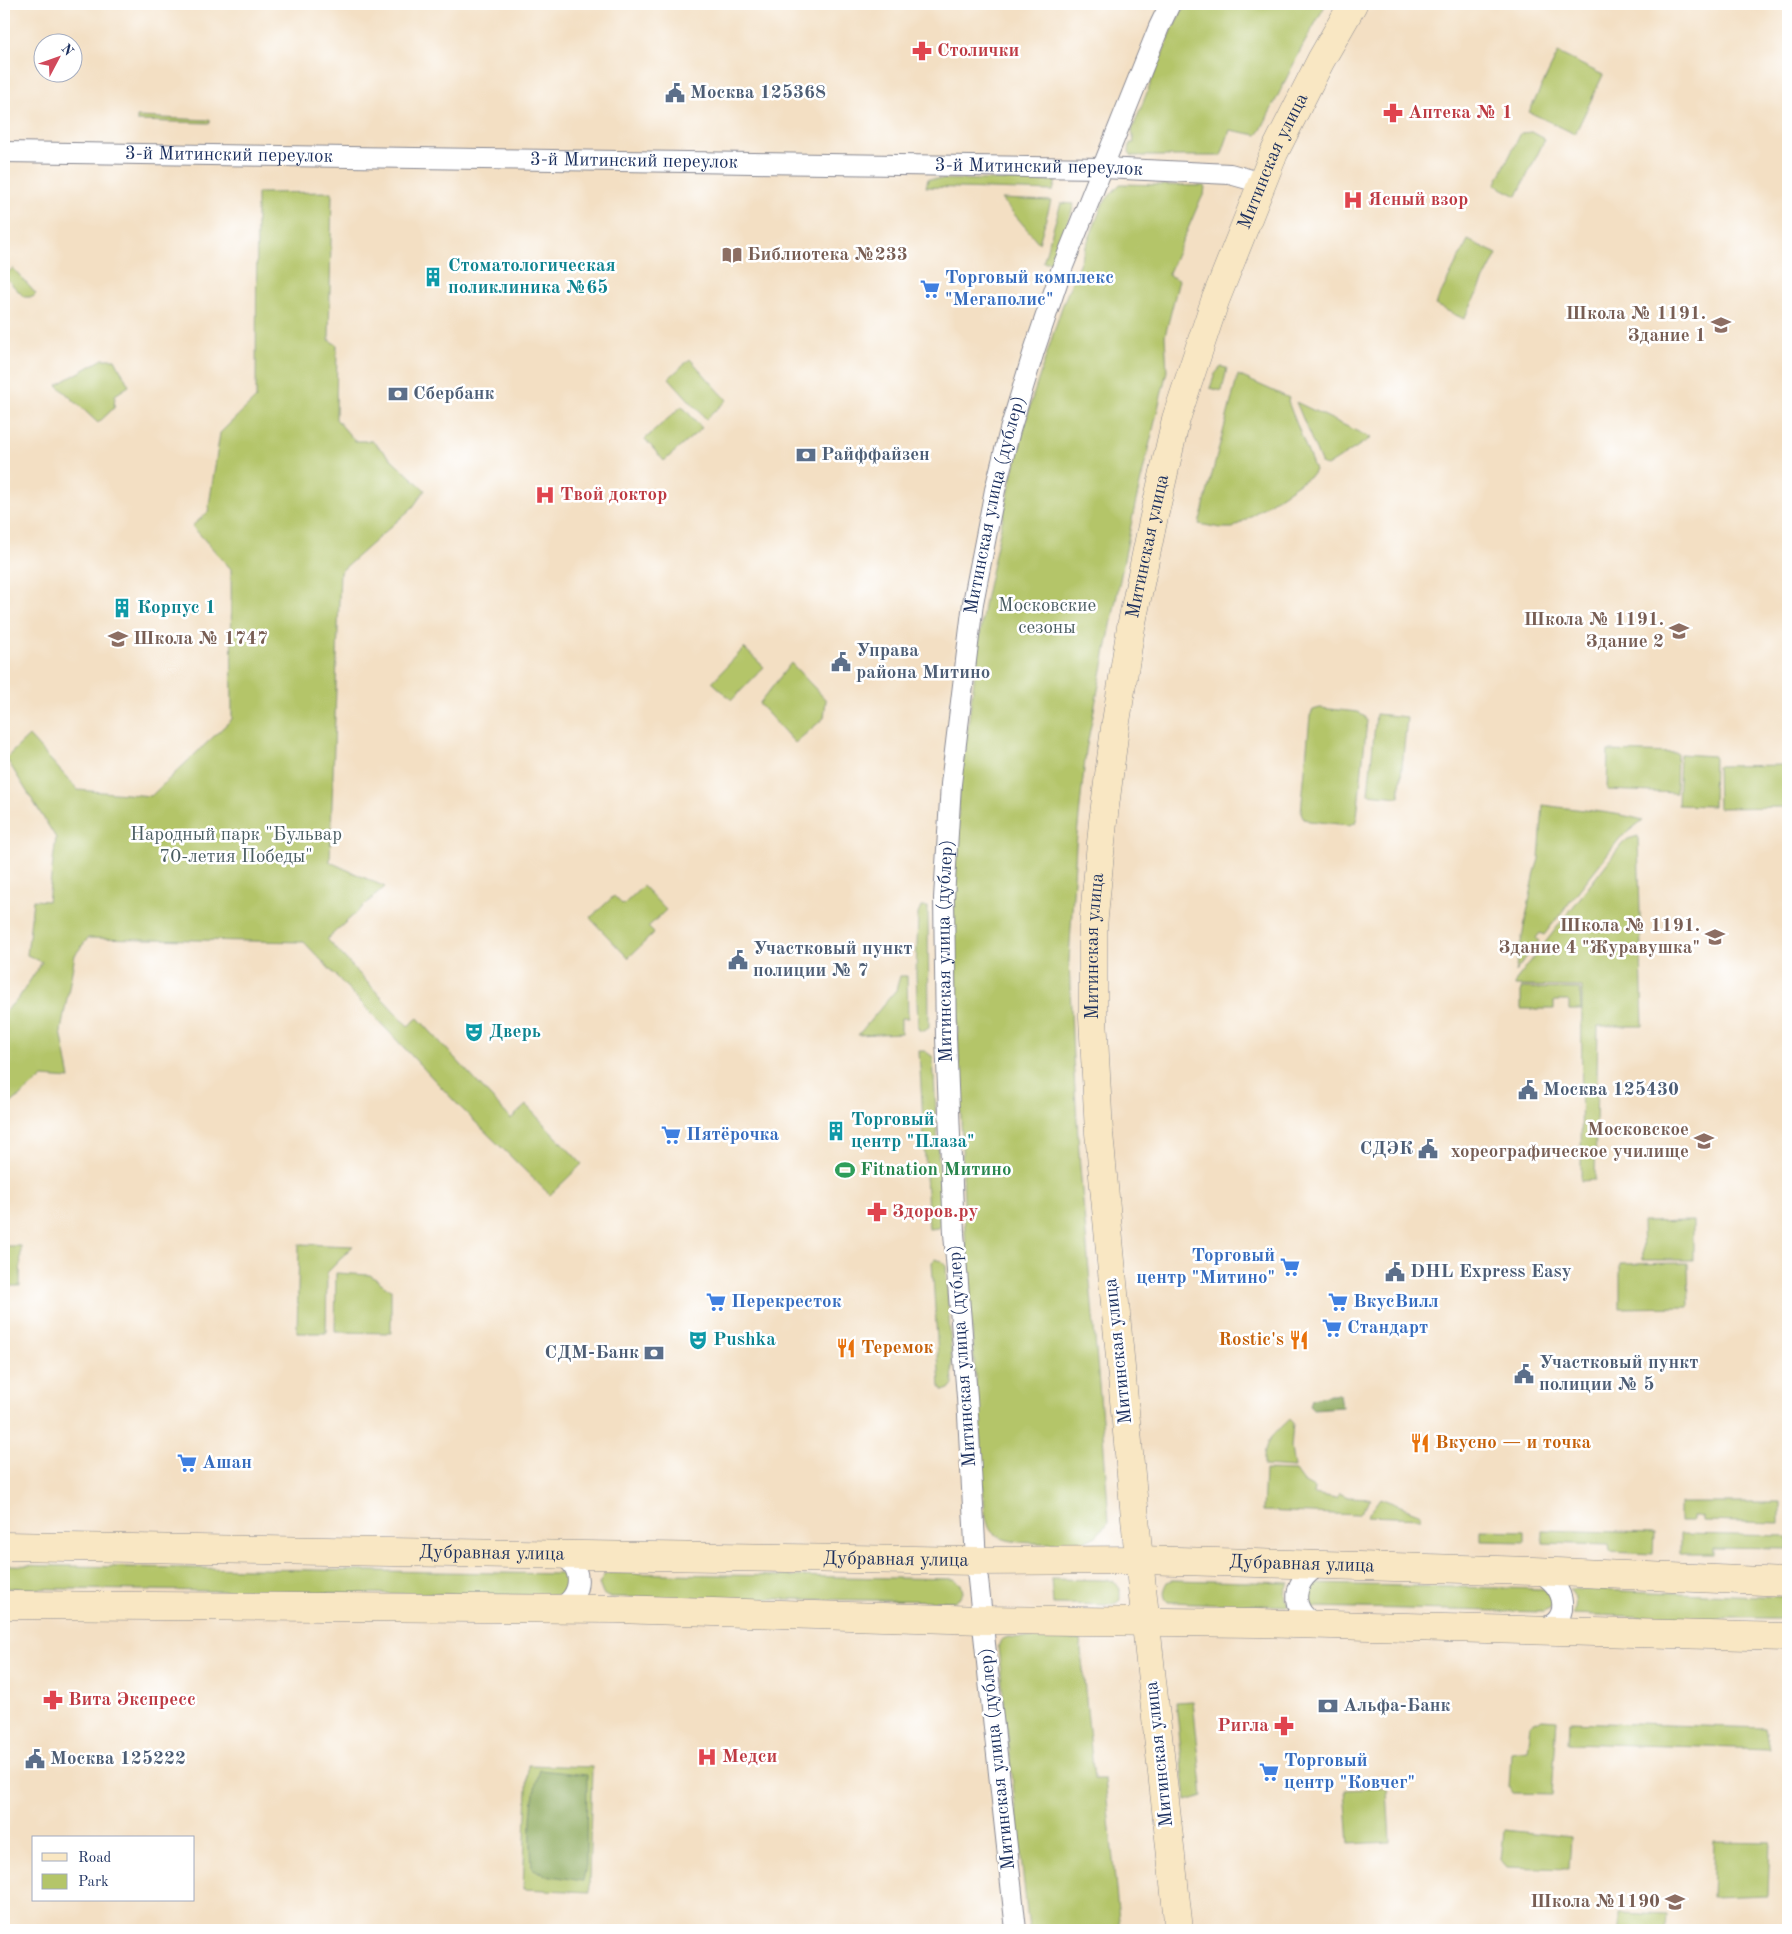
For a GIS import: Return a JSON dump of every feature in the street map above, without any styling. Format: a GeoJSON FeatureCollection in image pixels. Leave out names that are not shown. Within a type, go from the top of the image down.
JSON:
{"type":"FeatureCollection","features":[{"type":"Feature","properties":{"kind":"main road","name":"Митинская улица"},"geometry":{"type":"LineString","coordinates":[[1179,1930],[1139,1560],[1099,1133],[1093,1018],[1093,927],[1103,822],[1131,627],[1176,419],[1216,301],[1274,153],[1321,60],[1353,4]]}},
{"type":"Feature","properties":{"kind":"main road","name":"Дубравная улица"},"geometry":{"type":"LineString","coordinates":[[4,1546],[976,1561],[1139,1560],[1536,1571],[1788,1582]]}},
{"type":"Feature","properties":{"kind":"main road"},"geometry":{"type":"LineString","coordinates":[[4,1605],[615,1610],[983,1620],[1534,1629],[1788,1637]]}},
{"type":"Feature","properties":{"kind":"street","name":"Митинская улица (дублер)"},"geometry":{"type":"LineString","coordinates":[[1016,1930],[976,1561],[967,1397],[954,1233],[946,1038],[944,892],[951,784],[973,603],[995,490],[1010,430],[1061,270],[1159,26],[1170,4]]}},
{"type":"Feature","properties":{"kind":"street","name":"3-й Митинский переулок"},"geometry":{"type":"LineString","coordinates":[[4,152],[1103,168],[1230,174],[1262,183]]}},
{"type":"Feature","properties":{"kind":"street"},"geometry":{"type":"LineString","coordinates":[[547,1554],[560,1556],[568,1560],[575,1568],[578,1577],[576,1592],[571,1600],[564,1606],[550,1610]]}},
{"type":"Feature","properties":{"kind":"street"},"geometry":{"type":"LineString","coordinates":[[614,1554],[596,1561],[588,1573],[587,1582],[591,1596],[597,1603],[605,1608],[615,1610]]}},
{"type":"Feature","properties":{"kind":"street"},"geometry":{"type":"LineString","coordinates":[[1323,1626],[1311,1622],[1303,1614],[1298,1605],[1297,1594],[1305,1575],[1314,1568],[1325,1564]]}},
{"type":"Feature","properties":{"kind":"street"},"geometry":{"type":"LineString","coordinates":[[1534,1629],[1543,1628],[1555,1621],[1560,1613],[1562,1604],[1559,1589],[1552,1580],[1536,1571]]}},
{"type":"Feature","properties":{"kind":"green space"},"geometry":{"type":"Polygon","coordinates":[[[1185,4],[1326,4],[1257,135],[1230,130],[1221,156],[1132,156],[1129,152],[1130,143],[1134,143],[1132,130],[1172,30],[1185,4]]]}},
{"type":"Feature","properties":{"kind":"green space"},"geometry":{"type":"Polygon","coordinates":[[[1558,53],[1603,75],[1575,134],[1529,112],[1558,53]]]}},
{"type":"Feature","properties":{"kind":"green space"},"geometry":{"type":"Polygon","coordinates":[[[137,117],[210,120],[210,123],[137,121],[137,117]]]}},
{"type":"Feature","properties":{"kind":"green space"},"geometry":{"type":"Polygon","coordinates":[[[1532,132],[1545,139],[1517,196],[1495,185],[1521,133],[1532,132]]]}},
{"type":"Feature","properties":{"kind":"green space"},"geometry":{"type":"Polygon","coordinates":[[[928,179],[1056,181],[1053,191],[926,187],[928,179]]]}},
{"type":"Feature","properties":{"kind":"green space","name":"Московские сезоны"},"geometry":{"type":"Polygon","coordinates":[[[1120,184],[1205,186],[1204,196],[1202,196],[1168,275],[1179,280],[1165,336],[1167,371],[1135,505],[1086,750],[1076,845],[1069,961],[1073,1059],[1109,1522],[1096,1536],[1086,1541],[1024,1542],[1011,1541],[994,1534],[989,1527],[985,1513],[965,1233],[953,890],[960,785],[984,605],[1012,476],[1031,402],[1062,307],[1103,203],[1120,184]]]}},
{"type":"Feature","properties":{"kind":"green space","name":"Народный парк \"Бульвар 70-летия Победы\""},"geometry":{"type":"Polygon","coordinates":[[[332,192],[329,340],[337,345],[336,419],[355,441],[372,441],[425,490],[413,507],[340,572],[330,862],[385,887],[327,939],[408,1026],[418,1018],[511,1119],[526,1105],[582,1164],[550,1195],[459,1106],[304,942],[88,938],[75,955],[61,1031],[70,1079],[43,1077],[4,1109],[4,1012],[18,999],[42,962],[27,955],[33,900],[48,901],[56,838],[6,758],[29,736],[78,790],[151,796],[232,719],[231,569],[192,526],[208,512],[220,433],[256,398],[257,193],[332,192]]]}},
{"type":"Feature","properties":{"kind":"green space"},"geometry":{"type":"Polygon","coordinates":[[[1001,199],[1051,201],[1039,243],[1001,199]]]}},
{"type":"Feature","properties":{"kind":"green space"},"geometry":{"type":"Polygon","coordinates":[[[1061,203],[1074,204],[1056,259],[1050,262],[1043,262],[1061,203]]]}},
{"type":"Feature","properties":{"kind":"green space"},"geometry":{"type":"Polygon","coordinates":[[[1468,240],[1497,254],[1464,319],[1435,305],[1468,240]]]}},
{"type":"Feature","properties":{"kind":"green space"},"geometry":{"type":"Polygon","coordinates":[[[13,268],[36,294],[33,297],[24,297],[4,276],[13,268]]]}},
{"type":"Feature","properties":{"kind":"green space"},"geometry":{"type":"Polygon","coordinates":[[[103,359],[115,359],[129,386],[115,395],[114,408],[98,423],[57,385],[103,359]]]}},
{"type":"Feature","properties":{"kind":"green space"},"geometry":{"type":"Polygon","coordinates":[[[690,359],[727,400],[706,419],[669,378],[690,359]]]}},
{"type":"Feature","properties":{"kind":"green space"},"geometry":{"type":"Polygon","coordinates":[[[1221,367],[1227,368],[1222,391],[1210,388],[1215,374],[1221,367]]]}},
{"type":"Feature","properties":{"kind":"green space"},"geometry":{"type":"Polygon","coordinates":[[[1238,375],[1289,398],[1288,402],[1315,470],[1313,474],[1233,528],[1199,524],[1238,375]]]}},
{"type":"Feature","properties":{"kind":"green space"},"geometry":{"type":"Polygon","coordinates":[[[1296,402],[1371,438],[1327,466],[1322,465],[1296,402]]]}},
{"type":"Feature","properties":{"kind":"green space"},"geometry":{"type":"Polygon","coordinates":[[[682,406],[702,428],[664,461],[645,439],[682,406]]]}},
{"type":"Feature","properties":{"kind":"green space"},"geometry":{"type":"Polygon","coordinates":[[[744,648],[764,667],[732,700],[712,682],[744,648]]]}},
{"type":"Feature","properties":{"kind":"green space"},"geometry":{"type":"Polygon","coordinates":[[[791,663],[826,700],[824,718],[795,743],[759,704],[791,663]]]}},
{"type":"Feature","properties":{"kind":"green space"},"geometry":{"type":"Polygon","coordinates":[[[1320,708],[1358,712],[1367,721],[1357,817],[1355,823],[1349,825],[1309,821],[1303,818],[1301,812],[1310,716],[1313,710],[1320,708]]]}},
{"type":"Feature","properties":{"kind":"green space"},"geometry":{"type":"Polygon","coordinates":[[[1376,714],[1407,717],[1399,797],[1368,794],[1376,714]]]}},
{"type":"Feature","properties":{"kind":"green space"},"geometry":{"type":"Polygon","coordinates":[[[1608,751],[1677,753],[1676,793],[1607,790],[1608,751]]]}},
{"type":"Feature","properties":{"kind":"green space"},"geometry":{"type":"Polygon","coordinates":[[[1680,754],[1714,756],[1713,806],[1678,805],[1680,754]]]}},
{"type":"Feature","properties":{"kind":"green space"},"geometry":{"type":"Polygon","coordinates":[[[1788,765],[1788,807],[1718,808],[1717,766],[1788,765]]]}},
{"type":"Feature","properties":{"kind":"green space"},"geometry":{"type":"Polygon","coordinates":[[[1543,805],[1643,820],[1620,838],[1544,935],[1540,933],[1536,938],[1539,941],[1515,972],[1539,859],[1543,805]]]}},
{"type":"Feature","properties":{"kind":"green space"},"geometry":{"type":"Polygon","coordinates":[[[1638,836],[1643,1026],[1598,1026],[1595,1180],[1581,1181],[1582,987],[1515,986],[1516,980],[1622,844],[1628,839],[1638,836]]]}},
{"type":"Feature","properties":{"kind":"green space"},"geometry":{"type":"Polygon","coordinates":[[[643,886],[666,910],[648,927],[654,933],[628,958],[590,918],[614,896],[623,905],[643,886]]]}},
{"type":"Feature","properties":{"kind":"green space"},"geometry":{"type":"Polygon","coordinates":[[[921,907],[928,907],[929,1028],[924,1031],[919,1030],[918,1027],[916,974],[918,914],[921,907]]]}},
{"type":"Feature","properties":{"kind":"green space"},"geometry":{"type":"Polygon","coordinates":[[[900,976],[907,976],[908,1018],[901,1018],[901,1033],[858,1035],[896,990],[900,976]]]}},
{"type":"Feature","properties":{"kind":"green space"},"geometry":{"type":"Polygon","coordinates":[[[1521,988],[1580,989],[1581,1010],[1569,1010],[1569,1001],[1554,1001],[1554,1009],[1521,1009],[1521,988]]]}},
{"type":"Feature","properties":{"kind":"green space"},"geometry":{"type":"Polygon","coordinates":[[[919,1051],[925,1051],[933,1057],[942,1223],[938,1228],[929,1229],[919,1051]]]}},
{"type":"Feature","properties":{"kind":"green space"},"geometry":{"type":"Polygon","coordinates":[[[1693,1221],[1693,1260],[1643,1260],[1642,1222],[1693,1221]]]}},
{"type":"Feature","properties":{"kind":"green space"},"geometry":{"type":"Polygon","coordinates":[[[299,1244],[353,1246],[327,1273],[326,1333],[297,1333],[299,1244]]]}},
{"type":"Feature","properties":{"kind":"green space"},"geometry":{"type":"Polygon","coordinates":[[[4,1246],[21,1246],[20,1286],[4,1286],[4,1246]]]}},
{"type":"Feature","properties":{"kind":"green space"},"geometry":{"type":"Polygon","coordinates":[[[935,1259],[942,1261],[946,1265],[953,1384],[949,1389],[943,1391],[940,1387],[932,1262],[935,1259]]]}},
{"type":"Feature","properties":{"kind":"green space"},"geometry":{"type":"Polygon","coordinates":[[[1688,1263],[1689,1307],[1620,1308],[1620,1264],[1688,1263]]]}},
{"type":"Feature","properties":{"kind":"green space"},"geometry":{"type":"Polygon","coordinates":[[[336,1273],[370,1275],[391,1290],[391,1333],[335,1332],[336,1273]]]}},
{"type":"Feature","properties":{"kind":"green space"},"geometry":{"type":"Polygon","coordinates":[[[1340,1395],[1342,1407],[1314,1409],[1310,1405],[1312,1399],[1340,1395]]]}},
{"type":"Feature","properties":{"kind":"green space"},"geometry":{"type":"Polygon","coordinates":[[[1289,1419],[1293,1423],[1291,1448],[1294,1468],[1264,1466],[1267,1444],[1273,1434],[1289,1419]]]}},
{"type":"Feature","properties":{"kind":"green space"},"geometry":{"type":"Polygon","coordinates":[[[1265,1470],[1295,1471],[1303,1482],[1314,1488],[1313,1494],[1337,1498],[1339,1493],[1348,1497],[1371,1498],[1358,1515],[1263,1511],[1265,1470]]]}},
{"type":"Feature","properties":{"kind":"green space"},"geometry":{"type":"Polygon","coordinates":[[[1380,1498],[1421,1514],[1421,1518],[1367,1516],[1380,1498]]]}},
{"type":"Feature","properties":{"kind":"green space"},"geometry":{"type":"Polygon","coordinates":[[[1680,1503],[1780,1503],[1780,1523],[1702,1521],[1702,1516],[1692,1516],[1692,1521],[1680,1521],[1680,1503]]]}},
{"type":"Feature","properties":{"kind":"green space"},"geometry":{"type":"Polygon","coordinates":[[[1481,1530],[1525,1531],[1525,1542],[1481,1541],[1481,1530]]]}},
{"type":"Feature","properties":{"kind":"green space"},"geometry":{"type":"Polygon","coordinates":[[[1543,1530],[1654,1533],[1653,1554],[1610,1552],[1609,1545],[1543,1543],[1543,1530]]]}},
{"type":"Feature","properties":{"kind":"green space"},"geometry":{"type":"Polygon","coordinates":[[[1680,1534],[1788,1536],[1788,1549],[1713,1548],[1713,1554],[1680,1554],[1680,1534]]]}},
{"type":"Feature","properties":{"kind":"green space"},"geometry":{"type":"Polygon","coordinates":[[[4,1565],[562,1574],[566,1576],[570,1583],[563,1596],[4,1588],[4,1565]]]}},
{"type":"Feature","properties":{"kind":"green space"},"geometry":{"type":"Polygon","coordinates":[[[609,1573],[954,1579],[961,1584],[963,1592],[959,1599],[955,1601],[608,1597],[603,1594],[599,1584],[604,1575],[609,1573]]]}},
{"type":"Feature","properties":{"kind":"green space"},"geometry":{"type":"Polygon","coordinates":[[[1051,1579],[1114,1581],[1120,1589],[1120,1600],[1113,1605],[1053,1604],[1051,1579]]]}},
{"type":"Feature","properties":{"kind":"green space"},"geometry":{"type":"Polygon","coordinates":[[[1172,1580],[1290,1583],[1285,1594],[1289,1606],[1168,1602],[1164,1595],[1168,1582],[1172,1580]]]}},
{"type":"Feature","properties":{"kind":"green space"},"geometry":{"type":"Polygon","coordinates":[[[1311,1584],[1544,1589],[1551,1595],[1553,1603],[1550,1609],[1543,1612],[1312,1607],[1309,1605],[1305,1595],[1311,1584]]]}},
{"type":"Feature","properties":{"kind":"green space"},"geometry":{"type":"Polygon","coordinates":[[[1569,1589],[1788,1597],[1788,1618],[1676,1618],[1572,1614],[1575,1608],[1575,1601],[1569,1589]]]}},
{"type":"Feature","properties":{"kind":"green space"},"geometry":{"type":"Polygon","coordinates":[[[1008,1637],[1080,1640],[1094,1779],[1105,1779],[1120,1930],[1029,1930],[998,1647],[1001,1640],[1008,1637]]]}},
{"type":"Feature","properties":{"kind":"green space"},"geometry":{"type":"Polygon","coordinates":[[[1193,1701],[1203,1796],[1186,1801],[1176,1702],[1193,1701]]]}},
{"type":"Feature","properties":{"kind":"green space"},"geometry":{"type":"Polygon","coordinates":[[[1541,1719],[1557,1720],[1552,1794],[1512,1793],[1509,1788],[1511,1752],[1527,1750],[1530,1726],[1541,1719]]]}},
{"type":"Feature","properties":{"kind":"green space"},"geometry":{"type":"Polygon","coordinates":[[[1569,1722],[1766,1728],[1770,1749],[1568,1743],[1569,1722]]]}},
{"type":"Feature","properties":{"kind":"green space"},"geometry":{"type":"Polygon","coordinates":[[[528,1765],[592,1767],[590,1892],[523,1889],[528,1765]]]}},
{"type":"Feature","properties":{"kind":"green space"},"geometry":{"type":"Polygon","coordinates":[[[540,1770],[587,1775],[586,1865],[583,1881],[545,1875],[532,1868],[532,1806],[540,1770]]]}},
{"type":"Feature","properties":{"kind":"green space"},"geometry":{"type":"Polygon","coordinates":[[[1387,1788],[1390,1842],[1349,1844],[1345,1790],[1387,1788]]]}},
{"type":"Feature","properties":{"kind":"green space"},"geometry":{"type":"Polygon","coordinates":[[[1504,1830],[1571,1837],[1569,1869],[1507,1867],[1501,1860],[1504,1830]]]}},
{"type":"Feature","properties":{"kind":"green space"},"geometry":{"type":"Polygon","coordinates":[[[1714,1841],[1770,1842],[1768,1895],[1712,1897],[1714,1841]]]}},
{"type":"Feature","properties":{"kind":"green space"},"geometry":{"type":"Polygon","coordinates":[[[1619,1913],[1666,1915],[1665,1930],[1619,1930],[1619,1913]]]}},
{"type":"Feature","properties":{"kind":"place","name":"Столички"},"geometry":{"type":"Point","coordinates":[922,51]}},
{"type":"Feature","properties":{"kind":"place","name":"Москва 125368"},"geometry":{"type":"Point","coordinates":[675,93]}},
{"type":"Feature","properties":{"kind":"place","name":"Аптека № 1"},"geometry":{"type":"Point","coordinates":[1393,113]}},
{"type":"Feature","properties":{"kind":"place","name":"Ясный взор"},"geometry":{"type":"Point","coordinates":[1353,200]}},
{"type":"Feature","properties":{"kind":"place","name":"Библиотека №233"},"geometry":{"type":"Point","coordinates":[732,255]}},
{"type":"Feature","properties":{"kind":"place","name":"Стоматологическая поликлиника №65"},"geometry":{"type":"Point","coordinates":[433,277]}},
{"type":"Feature","properties":{"kind":"place","name":"Торговый комплекс \"Мегаполис\""},"geometry":{"type":"Point","coordinates":[930,289]}},
{"type":"Feature","properties":{"kind":"place","name":"Школа № 1191. Здание 1"},"geometry":{"type":"Point","coordinates":[1721,325]}},
{"type":"Feature","properties":{"kind":"place","name":"Сбербанк"},"geometry":{"type":"Point","coordinates":[398,394]}},
{"type":"Feature","properties":{"kind":"place","name":"Райффайзен"},"geometry":{"type":"Point","coordinates":[806,455]}},
{"type":"Feature","properties":{"kind":"place","name":"Твой доктор"},"geometry":{"type":"Point","coordinates":[545,495]}},
{"type":"Feature","properties":{"kind":"place","name":"Корпус 1"},"geometry":{"type":"Point","coordinates":[122,608]}},
{"type":"Feature","properties":{"kind":"place","name":"Школа № 1191. Здание 2"},"geometry":{"type":"Point","coordinates":[1679,631]}},
{"type":"Feature","properties":{"kind":"place","name":"Школа № 1747"},"geometry":{"type":"Point","coordinates":[118,639]}},
{"type":"Feature","properties":{"kind":"place","name":"Управа района Митино"},"geometry":{"type":"Point","coordinates":[841,662]}},
{"type":"Feature","properties":{"kind":"place","name":"Школа № 1191. Здание 4 \"Журавушка\""},"geometry":{"type":"Point","coordinates":[1715,937]}},
{"type":"Feature","properties":{"kind":"place","name":"Участковый пункт полиции № 7"},"geometry":{"type":"Point","coordinates":[738,960]}},
{"type":"Feature","properties":{"kind":"place","name":"Дверь"},"geometry":{"type":"Point","coordinates":[474,1032]}},
{"type":"Feature","properties":{"kind":"place","name":"Москва 125430"},"geometry":{"type":"Point","coordinates":[1528,1090]}},
{"type":"Feature","properties":{"kind":"place","name":"Торговый центр \"Плаза\""},"geometry":{"type":"Point","coordinates":[836,1131]}},
{"type":"Feature","properties":{"kind":"place","name":"Пятёрочка"},"geometry":{"type":"Point","coordinates":[671,1135]}},
{"type":"Feature","properties":{"kind":"place","name":"Московское хореографическое училище"},"geometry":{"type":"Point","coordinates":[1704,1141]}},
{"type":"Feature","properties":{"kind":"place","name":"СДЭК"},"geometry":{"type":"Point","coordinates":[1428,1149]}},
{"type":"Feature","properties":{"kind":"place","name":"Fitnation Митино"},"geometry":{"type":"Point","coordinates":[845,1170]}},
{"type":"Feature","properties":{"kind":"place","name":"Здоров.ру"},"geometry":{"type":"Point","coordinates":[877,1212]}},
{"type":"Feature","properties":{"kind":"place","name":"Торговый центр \"Митино\""},"geometry":{"type":"Point","coordinates":[1290,1267]}},
{"type":"Feature","properties":{"kind":"place","name":"DHL Express Easy"},"geometry":{"type":"Point","coordinates":[1395,1272]}},
{"type":"Feature","properties":{"kind":"place","name":"Перекресток"},"geometry":{"type":"Point","coordinates":[716,1302]}},
{"type":"Feature","properties":{"kind":"place","name":"ВкусВилл"},"geometry":{"type":"Point","coordinates":[1338,1302]}},
{"type":"Feature","properties":{"kind":"place","name":"Стандарт"},"geometry":{"type":"Point","coordinates":[1332,1328]}},
{"type":"Feature","properties":{"kind":"place","name":"Pushka"},"geometry":{"type":"Point","coordinates":[698,1340]}},
{"type":"Feature","properties":{"kind":"place","name":"Rostic's"},"geometry":{"type":"Point","coordinates":[1299,1340]}},
{"type":"Feature","properties":{"kind":"place","name":"Теремок"},"geometry":{"type":"Point","coordinates":[846,1348]}},
{"type":"Feature","properties":{"kind":"place","name":"СДМ-Банк"},"geometry":{"type":"Point","coordinates":[654,1353]}},
{"type":"Feature","properties":{"kind":"place","name":"Участковый пункт полиции № 5"},"geometry":{"type":"Point","coordinates":[1524,1374]}},
{"type":"Feature","properties":{"kind":"place","name":"Вкусно — и точка"},"geometry":{"type":"Point","coordinates":[1420,1443]}},
{"type":"Feature","properties":{"kind":"place","name":"Ашан"},"geometry":{"type":"Point","coordinates":[187,1463]}},
{"type":"Feature","properties":{"kind":"place","name":"Вита Экспресс"},"geometry":{"type":"Point","coordinates":[53,1700]}},
{"type":"Feature","properties":{"kind":"place","name":"Альфа-Банк"},"geometry":{"type":"Point","coordinates":[1328,1706]}},
{"type":"Feature","properties":{"kind":"place","name":"Ригла"},"geometry":{"type":"Point","coordinates":[1284,1726]}},
{"type":"Feature","properties":{"kind":"place","name":"Медси"},"geometry":{"type":"Point","coordinates":[707,1757]}},
{"type":"Feature","properties":{"kind":"place","name":"Москва 125222"},"geometry":{"type":"Point","coordinates":[35,1759]}},
{"type":"Feature","properties":{"kind":"place","name":"Торговый центр \"Ковчег\""},"geometry":{"type":"Point","coordinates":[1269,1772]}},
{"type":"Feature","properties":{"kind":"place","name":"Школа №1190"},"geometry":{"type":"Point","coordinates":[1675,1902]}}]}
